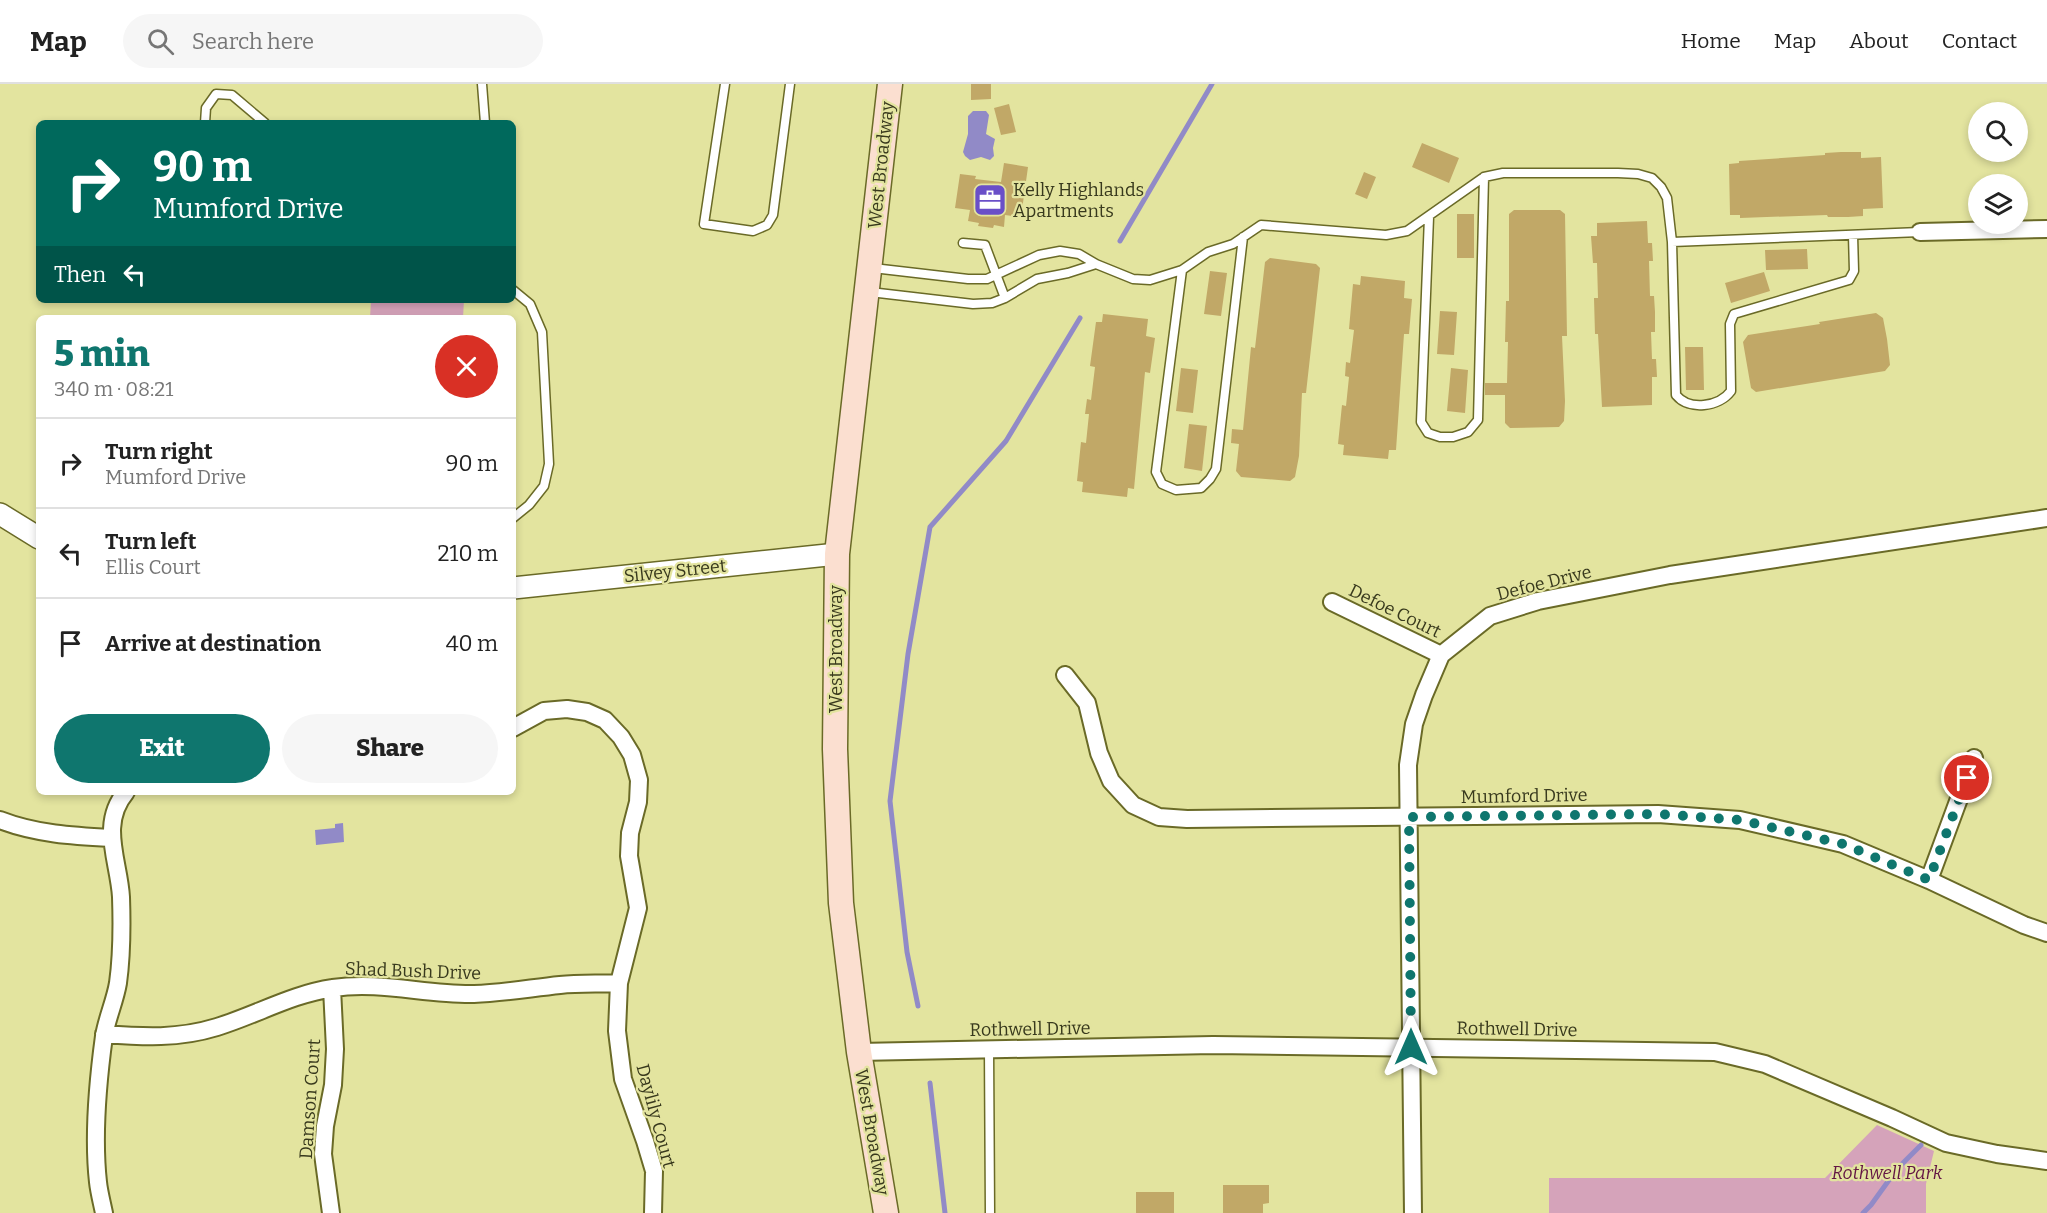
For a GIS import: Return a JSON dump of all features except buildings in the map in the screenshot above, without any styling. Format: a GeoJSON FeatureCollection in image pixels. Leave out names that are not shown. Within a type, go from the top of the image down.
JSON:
{"type":"FeatureCollection","features":[{"type":"Feature","properties":{"kind":"main road","name":"West Broadway"},"geometry":{"type":"LineString","coordinates":[[886,1213],[859,1052],[841,892],[835,749],[837,554],[890,84]]}},
{"type":"Feature","properties":{"kind":"street"},"geometry":{"type":"LineString","coordinates":[[1920,232],[2047,229]]}},
{"type":"Feature","properties":{"kind":"street"},"geometry":{"type":"LineString","coordinates":[[0,514],[36,536]]}},
{"type":"Feature","properties":{"kind":"street","name":"Defoe Drive"},"geometry":{"type":"LineString","coordinates":[[1413,1213],[1408,765],[1414,724],[1441,655],[1490,616],[1538,601],[1670,575],[2047,518]]}},
{"type":"Feature","properties":{"kind":"street","name":"Silvey Street"},"geometry":{"type":"LineString","coordinates":[[516,588],[837,554]]}},
{"type":"Feature","properties":{"kind":"street","name":"Defoe Court"},"geometry":{"type":"LineString","coordinates":[[1332,602],[1441,655]]}},
{"type":"Feature","properties":{"kind":"street","name":"Mumford Drive"},"geometry":{"type":"LineString","coordinates":[[1065,675],[1087,703],[1099,753],[1111,782],[1133,806],[1159,817],[1187,819],[1658,814],[1740,820],[1843,844],[1929,880],[2024,925],[2047,933]]}},
{"type":"Feature","properties":{"kind":"street","name":"Daylily Court"},"geometry":{"type":"LineString","coordinates":[[516,724],[544,711],[567,709],[587,712],[605,720],[621,736],[632,755],[639,780],[638,802],[630,833],[629,856],[638,908],[619,983],[617,1031],[623,1080],[654,1170],[653,1213]]}},
{"type":"Feature","properties":{"kind":"street"},"geometry":{"type":"LineString","coordinates":[[1929,880],[1974,758]]}},
{"type":"Feature","properties":{"kind":"street"},"geometry":{"type":"LineString","coordinates":[[104,1213],[98,1182],[96,1138],[104,1034],[118,985],[123,941],[120,884],[111,838],[112,816],[124,795]]}},
{"type":"Feature","properties":{"kind":"street"},"geometry":{"type":"LineString","coordinates":[[0,820],[41,832],[111,838]]}},
{"type":"Feature","properties":{"kind":"street","name":"Shad Bush Drive"},"geometry":{"type":"LineString","coordinates":[[104,1034],[176,1037],[216,1027],[289,999],[332,988],[364,985],[437,993],[474,994],[561,985],[619,983]]}},
{"type":"Feature","properties":{"kind":"street","name":"Damson Court"},"geometry":{"type":"LineString","coordinates":[[331,1213],[324,1154],[325,1126],[333,1085],[335,1049],[332,988]]}},
{"type":"Feature","properties":{"kind":"street","name":"Rothwell Drive"},"geometry":{"type":"LineString","coordinates":[[859,1052],[1213,1045],[1714,1052],[1764,1064],[1946,1143],[1997,1154],[2047,1161]]}},
{"type":"Feature","properties":{"kind":"lane"},"geometry":{"type":"LineString","coordinates":[[482,84],[485,120]]}},
{"type":"Feature","properties":{"kind":"lane"},"geometry":{"type":"LineString","coordinates":[[725,84],[704,224],[753,231],[767,225],[773,215],[790,84]]}},
{"type":"Feature","properties":{"kind":"lane"},"geometry":{"type":"LineString","coordinates":[[205,120],[206,108],[216,94],[232,94],[262,120]]}},
{"type":"Feature","properties":{"kind":"lane"},"geometry":{"type":"LineString","coordinates":[[869,267],[968,279],[987,279],[998,276],[1039,255],[1060,251],[1080,254],[1096,264],[1133,279],[1150,280],[1182,270],[1208,252],[1233,244],[1261,225],[1386,235],[1407,231],[1484,177],[1503,173],[1638,174],[1652,178],[1667,198],[1672,242],[1676,395],[1681,401],[1692,405],[1719,403],[1731,391],[1730,324],[1734,314],[1849,280],[1854,271],[1853,235]]}},
{"type":"Feature","properties":{"kind":"lane"},"geometry":{"type":"LineString","coordinates":[[1429,217],[1421,422],[1428,433],[1440,437],[1453,437],[1468,432],[1478,420],[1484,177]]}},
{"type":"Feature","properties":{"kind":"lane"},"geometry":{"type":"LineString","coordinates":[[1672,242],[1920,232]]}},
{"type":"Feature","properties":{"kind":"lane"},"geometry":{"type":"LineString","coordinates":[[1182,270],[1156,472],[1162,483],[1176,490],[1201,488],[1216,469],[1243,237]]}},
{"type":"Feature","properties":{"kind":"lane"},"geometry":{"type":"LineString","coordinates":[[963,243],[986,245],[1005,298]]}},
{"type":"Feature","properties":{"kind":"lane"},"geometry":{"type":"LineString","coordinates":[[866,291],[973,303],[992,303],[1037,279],[1068,273],[1096,264]]}},
{"type":"Feature","properties":{"kind":"lane"},"geometry":{"type":"LineString","coordinates":[[516,293],[530,304],[542,332],[549,464],[544,486],[529,505],[516,516]]}},
{"type":"Feature","properties":{"kind":"lane"},"geometry":{"type":"LineString","coordinates":[[989,1049],[990,1213]]}},
{"type":"Feature","properties":{"kind":"green space"},"geometry":{"type":"Polygon","coordinates":[[[371,303],[464,303],[463,315],[370,315],[371,303]]]}},
{"type":"Feature","properties":{"kind":"green space","name":"Rothwell Park"},"geometry":{"type":"Polygon","coordinates":[[[1877,1125],[1934,1151],[1926,1184],[1926,1213],[1549,1213],[1549,1178],[1825,1178],[1877,1125]]]}},
{"type":"Feature","properties":{"kind":"shaded area"},"geometry":{"type":"Polygon","coordinates":[[[973,111],[986,111],[989,115],[986,134],[995,139],[994,156],[990,160],[981,157],[970,160],[963,152],[968,134],[968,116],[973,111]]]}},
{"type":"Feature","properties":{"kind":"shaded area"},"geometry":{"type":"Polygon","coordinates":[[[343,823],[344,842],[316,845],[315,830],[335,828],[335,824],[343,823]]]}},
{"type":"Feature","properties":{"kind":"waterway"},"geometry":{"type":"LineString","coordinates":[[1120,241],[1212,84]]}},
{"type":"Feature","properties":{"kind":"waterway"},"geometry":{"type":"LineString","coordinates":[[918,1006],[907,952],[890,801],[908,654],[930,527],[1006,441],[1080,318]]}},
{"type":"Feature","properties":{"kind":"waterway"},"geometry":{"type":"LineString","coordinates":[[930,1083],[945,1213]]}},
{"type":"Feature","properties":{"kind":"waterway"},"geometry":{"type":"LineString","coordinates":[[1863,1213],[1897,1169],[1921,1145]]}},
{"type":"Feature","properties":{"kind":"place","name":"Kelly Highlands Apartments"},"geometry":{"type":"Point","coordinates":[990,200]}},
{"type":"Feature","properties":{"kind":"route"},"geometry":{"type":"LineString","coordinates":[[1411,1047],[1409,817],[1658,814],[1740,820],[1843,844],[1929,880],[1967,778]]}}]}
